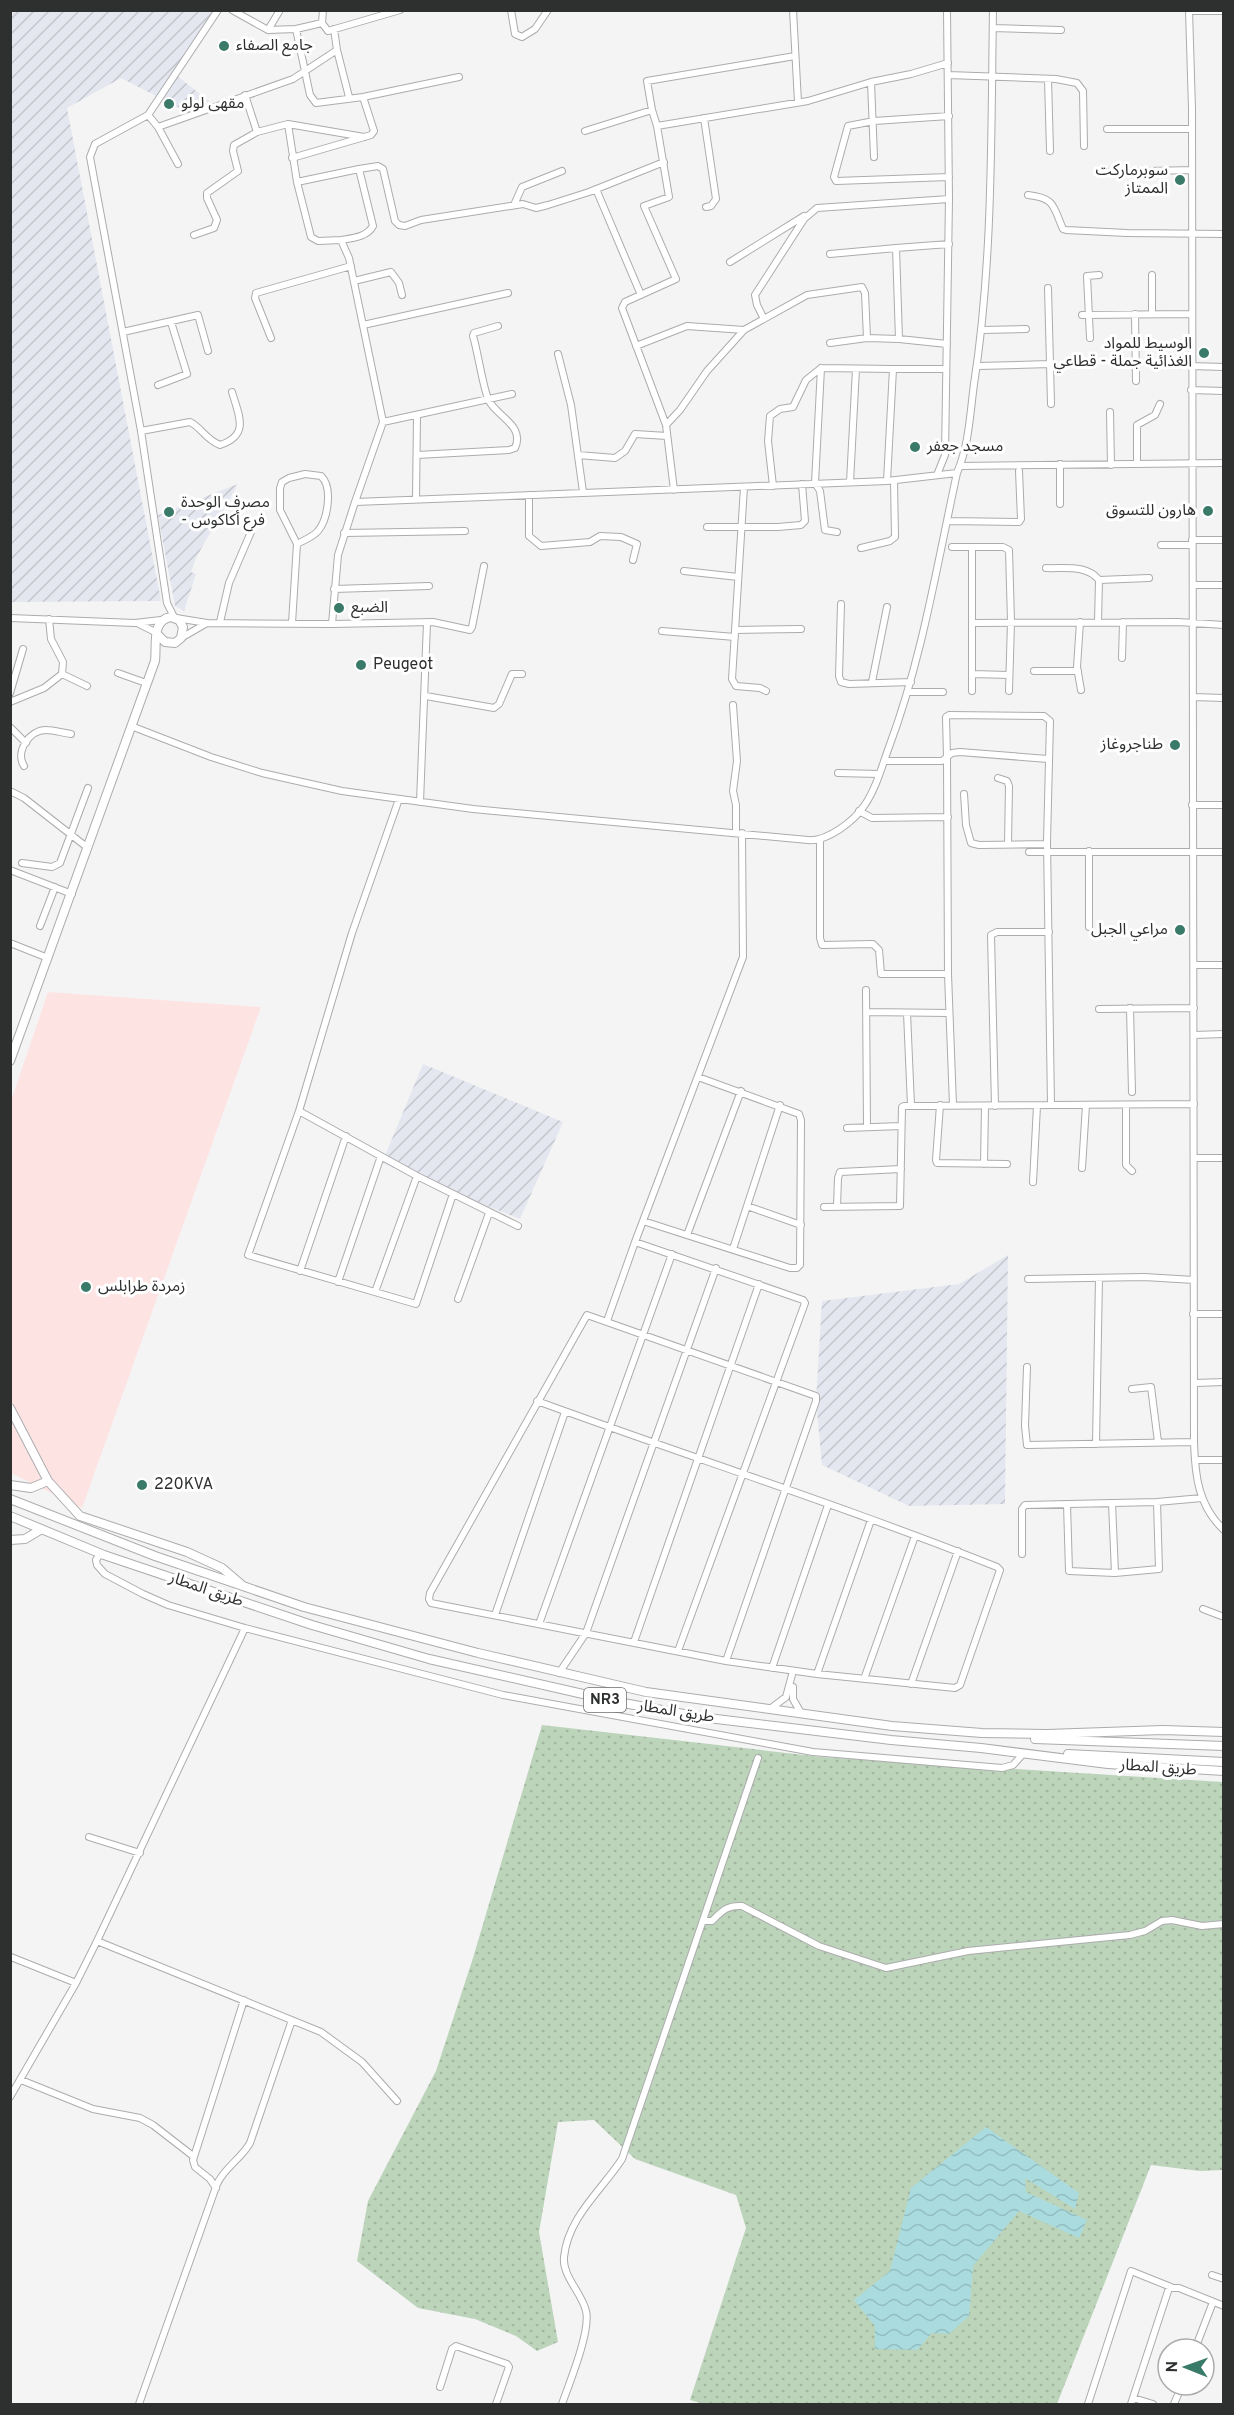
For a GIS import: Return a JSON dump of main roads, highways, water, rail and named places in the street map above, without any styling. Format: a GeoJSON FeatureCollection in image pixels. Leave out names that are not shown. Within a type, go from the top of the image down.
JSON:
{"type":"FeatureCollection","features":[{"type":"Feature","properties":{"kind":"highway","name":"طريق المطار"},"geometry":{"type":"LineString","coordinates":[[10,1499],[136,1549],[304,1606],[401,1634],[646,1692],[892,1726],[957,1731],[1047,1734],[1151,1730],[1224,1732]]}},
{"type":"Feature","properties":{"kind":"highway","name":"طريق المطار"},"geometry":{"type":"LineString","coordinates":[[10,1516],[100,1554],[269,1612],[439,1661],[586,1696],[653,1710],[766,1726],[1140,1767],[1224,1771]]}},
{"type":"Feature","properties":{"kind":"highway"},"geometry":{"type":"LineString","coordinates":[[957,1731],[1046,1740],[1224,1746]]}},
{"type":"Feature","properties":{"kind":"highway"},"geometry":{"type":"LineString","coordinates":[[984,1749],[1224,1762]]}},
{"type":"Feature","properties":{"kind":"main road"},"geometry":{"type":"LineString","coordinates":[[10,1061],[72,894],[146,683],[155,661],[164,650],[178,640],[183,627],[175,618],[163,619],[157,626],[155,661]]}},
{"type":"Feature","properties":{"kind":"main road"},"geometry":{"type":"LineString","coordinates":[[157,634],[165,642],[178,640]]}},
{"type":"Feature","properties":{"kind":"main road"},"geometry":{"type":"LineString","coordinates":[[10,1408],[48,1481],[84,1518],[187,1552],[222,1568],[242,1586]]}},
{"type":"Feature","properties":{"kind":"main road"},"geometry":{"type":"LineString","coordinates":[[10,1485],[31,1488],[48,1481]]}},
{"type":"Feature","properties":{"kind":"main road"},"geometry":{"type":"LineString","coordinates":[[10,1540],[28,1538],[40,1530]]}},
{"type":"Feature","properties":{"kind":"water"},"geometry":{"type":"Polygon","coordinates":[[[986,2127],[1079,2193],[1075,2209],[1025,2178],[1026,2192],[1087,2220],[1079,2238],[1019,2211],[973,2266],[969,2316],[949,2334],[932,2333],[917,2350],[875,2349],[875,2326],[854,2300],[890,2271],[911,2188],[986,2127]]]}},
{"type":"Feature","properties":{"kind":"place","name":"جامع الصفاء"},"geometry":{"type":"Point","coordinates":[224,46]}},
{"type":"Feature","properties":{"kind":"place","name":"مقهى لولو"},"geometry":{"type":"Point","coordinates":[169,104]}},
{"type":"Feature","properties":{"kind":"place","name":"سوبرماركت الممتاز"},"geometry":{"type":"Point","coordinates":[1180,180]}},
{"type":"Feature","properties":{"kind":"place","name":"الوسيط للمواد الغذائية جملة - قطاعي"},"geometry":{"type":"Point","coordinates":[1204,353]}},
{"type":"Feature","properties":{"kind":"place","name":"مسجد جعفر"},"geometry":{"type":"Point","coordinates":[915,447]}},
{"type":"Feature","properties":{"kind":"place","name":"هارون للتسوق"},"geometry":{"type":"Point","coordinates":[1208,511]}},
{"type":"Feature","properties":{"kind":"place","name":"مصرف الوحدة - فرع أكاكوس"},"geometry":{"type":"Point","coordinates":[169,512]}},
{"type":"Feature","properties":{"kind":"place","name":"الضبع"},"geometry":{"type":"Point","coordinates":[339,608]}},
{"type":"Feature","properties":{"kind":"place","name":"Peugeot"},"geometry":{"type":"Point","coordinates":[361,665]}},
{"type":"Feature","properties":{"kind":"place","name":"طناجروغاز"},"geometry":{"type":"Point","coordinates":[1175,745]}},
{"type":"Feature","properties":{"kind":"place","name":"مراعي الجبل"},"geometry":{"type":"Point","coordinates":[1180,930]}},
{"type":"Feature","properties":{"kind":"place","name":"زمردة طرابلس"},"geometry":{"type":"Point","coordinates":[86,1287]}},
{"type":"Feature","properties":{"kind":"place","name":"220KVA"},"geometry":{"type":"Point","coordinates":[142,1485]}}]}
